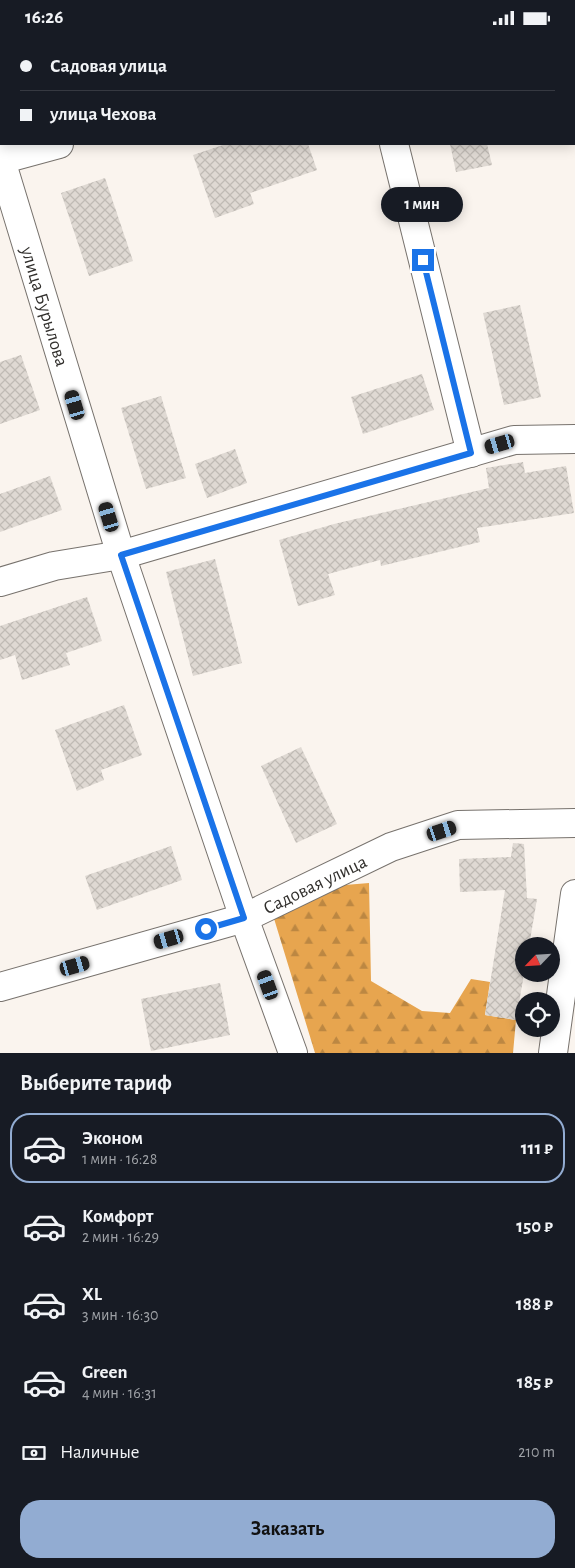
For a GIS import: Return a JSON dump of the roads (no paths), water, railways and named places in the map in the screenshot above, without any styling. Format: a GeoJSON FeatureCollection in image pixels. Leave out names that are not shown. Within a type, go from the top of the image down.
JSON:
{"type":"FeatureCollection","features":[{"type":"Feature","properties":{"kind":"street"},"geometry":{"type":"LineString","coordinates":[[0,159],[55,145]]}},
{"type":"Feature","properties":{"kind":"street"},"geometry":{"type":"LineString","coordinates":[[394,145],[471,453]]}},
{"type":"Feature","properties":{"kind":"street","name":"улица Бурылова"},"geometry":{"type":"LineString","coordinates":[[0,159],[121,555],[244,918],[293,1053]]}},
{"type":"Feature","properties":{"kind":"street"},"geometry":{"type":"LineString","coordinates":[[0,582],[54,566],[121,555],[514,440],[575,439]]}},
{"type":"Feature","properties":{"kind":"street","name":"Садовая улица"},"geometry":{"type":"LineString","coordinates":[[0,987],[244,918],[391,847],[458,825],[575,823]]}},
{"type":"Feature","properties":{"kind":"street"},"geometry":{"type":"LineString","coordinates":[[553,1053],[575,894]]}}]}
